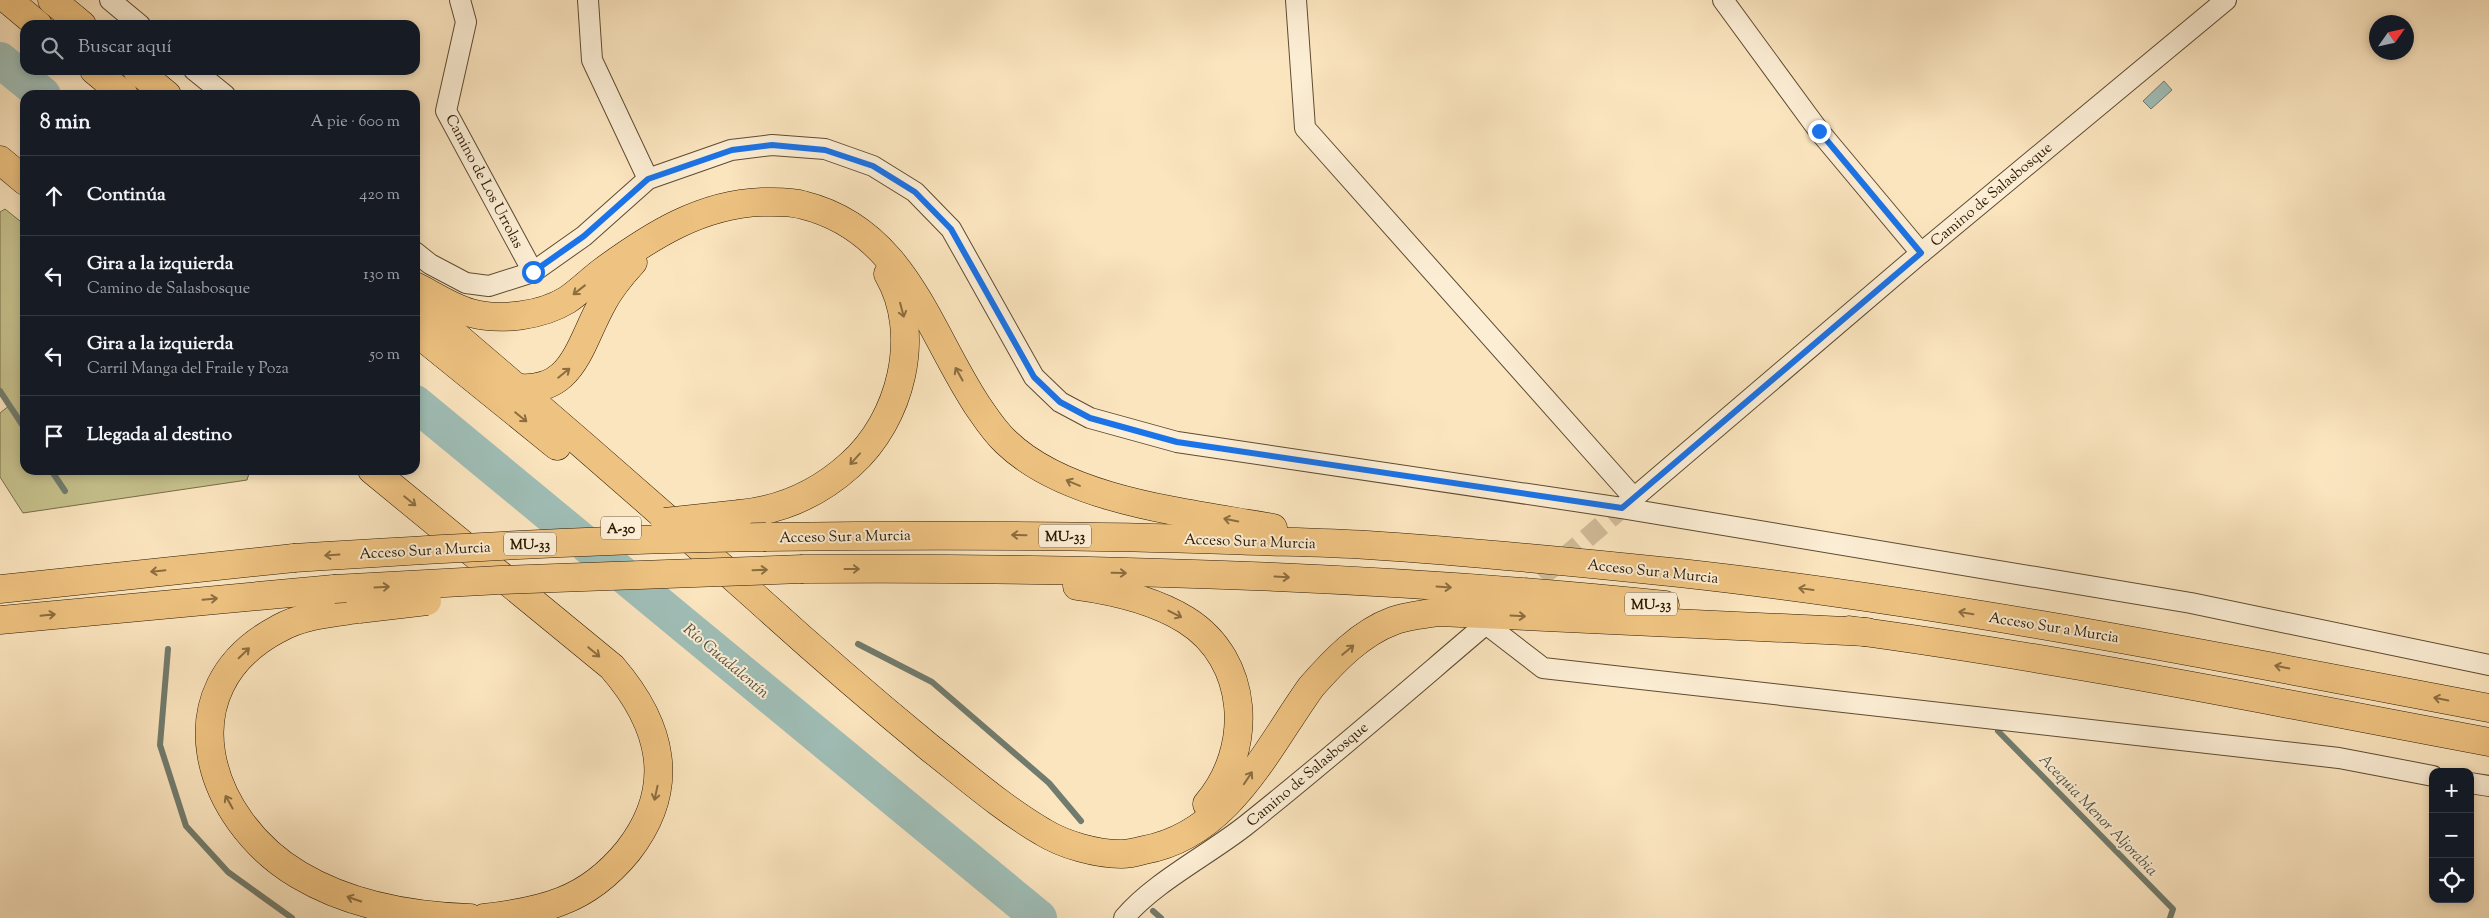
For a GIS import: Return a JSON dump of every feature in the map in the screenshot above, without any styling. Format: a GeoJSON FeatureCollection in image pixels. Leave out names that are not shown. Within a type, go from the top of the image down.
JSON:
{"type":"FeatureCollection","features":[{"type":"Feature","properties":{"kind":"highway"},"geometry":{"type":"LineString","coordinates":[[8,0],[32,20]]}},
{"type":"Feature","properties":{"kind":"highway"},"geometry":{"type":"LineString","coordinates":[[52,0],[76,20]]}},
{"type":"Feature","properties":{"kind":"highway"},"geometry":{"type":"LineString","coordinates":[[100,75],[118,90]]}},
{"type":"Feature","properties":{"kind":"highway"},"geometry":{"type":"LineString","coordinates":[[143,75],[161,90]]}},
{"type":"Feature","properties":{"kind":"highway"},"geometry":{"type":"LineString","coordinates":[[0,160],[20,177]]}},
{"type":"Feature","properties":{"kind":"highway"},"geometry":{"type":"LineString","coordinates":[[420,288],[471,313],[493,315],[531,314],[566,301],[602,272],[662,232],[689,217],[749,203],[795,203],[816,208],[850,225],[885,254],[908,281],[968,391],[988,421],[1005,442],[1033,462],[1092,491],[1158,506],[1365,545]]}},
{"type":"Feature","properties":{"kind":"highway","name":"A-30"},"geometry":{"type":"LineString","coordinates":[[503,545],[637,526],[759,512],[786,504],[829,482],[851,465],[870,442],[893,400],[904,360],[906,339],[904,318],[898,296],[881,262],[867,242],[850,225]]}},
{"type":"Feature","properties":{"kind":"highway"},"geometry":{"type":"LineString","coordinates":[[420,328],[489,380],[519,389],[537,387],[552,381],[571,367],[603,301],[615,283],[662,232]]}},
{"type":"Feature","properties":{"kind":"highway"},"geometry":{"type":"LineString","coordinates":[[420,305],[519,389],[807,644],[914,735],[1012,812],[1046,834],[1072,846],[1122,854],[1166,846],[1187,837],[1207,824],[1238,792],[1311,687],[1324,672],[1358,642],[1393,621],[1439,612],[1867,632]]}},
{"type":"Feature","properties":{"kind":"highway"},"geometry":{"type":"LineString","coordinates":[[420,335],[807,644]]}},
{"type":"Feature","properties":{"kind":"highway"},"geometry":{"type":"LineString","coordinates":[[378,475],[612,667],[629,687],[642,708],[657,748],[660,769],[658,792],[652,811],[645,827],[618,864],[602,878],[562,901],[510,915],[484,918]]}},
{"type":"Feature","properties":{"kind":"highway","name":"Acceso Sur a Murcia"},"geometry":{"type":"LineString","coordinates":[[0,589],[294,558],[503,545],[652,539],[984,534],[1365,545],[1682,573],[1868,598],[2188,650],[2489,708]]}},
{"type":"Feature","properties":{"kind":"highway"},"geometry":{"type":"LineString","coordinates":[[904,568],[1110,591],[1166,609],[1187,620],[1214,647],[1226,665],[1234,686],[1238,707],[1240,728],[1238,745],[1228,774],[1212,798],[1186,824],[1155,841],[1122,854]]}},
{"type":"Feature","properties":{"kind":"highway","name":"MU-33"},"geometry":{"type":"LineString","coordinates":[[0,620],[334,590],[659,573],[904,568],[1257,576],[1433,586],[1680,607],[1867,632],[2009,653],[2172,681],[2489,742]]}},
{"type":"Feature","properties":{"kind":"highway"},"geometry":{"type":"LineString","coordinates":[[470,918],[410,913],[366,904],[332,892],[299,875],[276,859],[257,841],[241,823],[219,784],[211,761],[210,719],[219,689],[231,667],[244,652],[278,628],[298,620],[322,614],[659,573]]}},
{"type":"Feature","properties":{"kind":"street"},"geometry":{"type":"LineString","coordinates":[[110,0],[134,20]]}},
{"type":"Feature","properties":{"kind":"street","name":"Camino de Los Urrolas"},"geometry":{"type":"LineString","coordinates":[[460,0],[466,22],[446,111],[533,272]]}},
{"type":"Feature","properties":{"kind":"street"},"geometry":{"type":"LineString","coordinates":[[588,0],[592,60],[648,179]]}},
{"type":"Feature","properties":{"kind":"street"},"geometry":{"type":"LineString","coordinates":[[1296,0],[1305,128],[1628,503]]}},
{"type":"Feature","properties":{"kind":"street"},"geometry":{"type":"LineString","coordinates":[[1722,0],[1819,131],[1921,253]]}},
{"type":"Feature","properties":{"kind":"street","name":"Camino de Salasbosque"},"geometry":{"type":"LineString","coordinates":[[1628,503],[1921,253],[2226,0]]}},
{"type":"Feature","properties":{"kind":"street"},"geometry":{"type":"LineString","coordinates":[[200,75],[219,90]]}},
{"type":"Feature","properties":{"kind":"street"},"geometry":{"type":"LineString","coordinates":[[420,256],[430,264],[466,283],[488,286],[533,272],[584,236],[648,179],[732,150],[772,145],[825,150],[873,166],[915,192],[951,229],[1034,377],[1060,402],[1090,418],[1177,442],[1628,503],[2191,603],[2489,665]]}},
{"type":"Feature","properties":{"kind":"street","name":"Camino de Salasbosque"},"geometry":{"type":"LineString","coordinates":[[1124,918],[1149,895],[1227,840],[1290,790],[1486,624],[1543,668],[2339,758],[2429,775]]}},
{"type":"Feature","properties":{"kind":"street"},"geometry":{"type":"LineString","coordinates":[[2474,784],[2489,786]]}},
{"type":"Feature","properties":{"kind":"shaded area"},"geometry":{"type":"Polygon","coordinates":[[[5,209],[20,221],[20,475],[248,475],[247,480],[23,513],[0,477],[0,413],[10,405],[0,392],[0,212],[5,209]]]}},
{"type":"Feature","properties":{"kind":"water"},"geometry":{"type":"Polygon","coordinates":[[[2164,81],[2172,90],[2151,109],[2143,101],[2164,81]]]}},
{"type":"Feature","properties":{"kind":"waterway","name":"Río Guadalentín"},"geometry":{"type":"LineString","coordinates":[[0,60],[37,90]]}},
{"type":"Feature","properties":{"kind":"waterway"},"geometry":{"type":"LineString","coordinates":[[0,391],[20,421]]}},
{"type":"Feature","properties":{"kind":"waterway","name":"Río Guadalentín"},"geometry":{"type":"LineString","coordinates":[[420,407],[1039,918]]}},
{"type":"Feature","properties":{"kind":"waterway"},"geometry":{"type":"LineString","coordinates":[[54,475],[65,491]]}},
{"type":"Feature","properties":{"kind":"waterway"},"geometry":{"type":"LineString","coordinates":[[858,644],[932,682],[1049,783],[1081,821]]}},
{"type":"Feature","properties":{"kind":"waterway"},"geometry":{"type":"LineString","coordinates":[[168,649],[160,745],[186,826],[228,872],[292,918]]}},
{"type":"Feature","properties":{"kind":"waterway","name":"Acequia Menor Aljorabia"},"geometry":{"type":"LineString","coordinates":[[1998,731],[2173,909],[2170,918]]}},
{"type":"Feature","properties":{"kind":"waterway"},"geometry":{"type":"LineString","coordinates":[[1153,911],[1161,918]]}},
{"type":"Feature","properties":{"kind":"tunnel"},"geometry":{"type":"LineString","coordinates":[[1518,597],[1622,508]]}},
{"type":"Feature","properties":{"kind":"route"},"geometry":{"type":"LineString","coordinates":[[533,272],[584,236],[648,179],[732,150],[772,145],[825,150],[873,166],[915,192],[951,229],[1034,377],[1060,402],[1090,418],[1177,442],[1622,508],[1921,253],[1819,131]]}}]}
